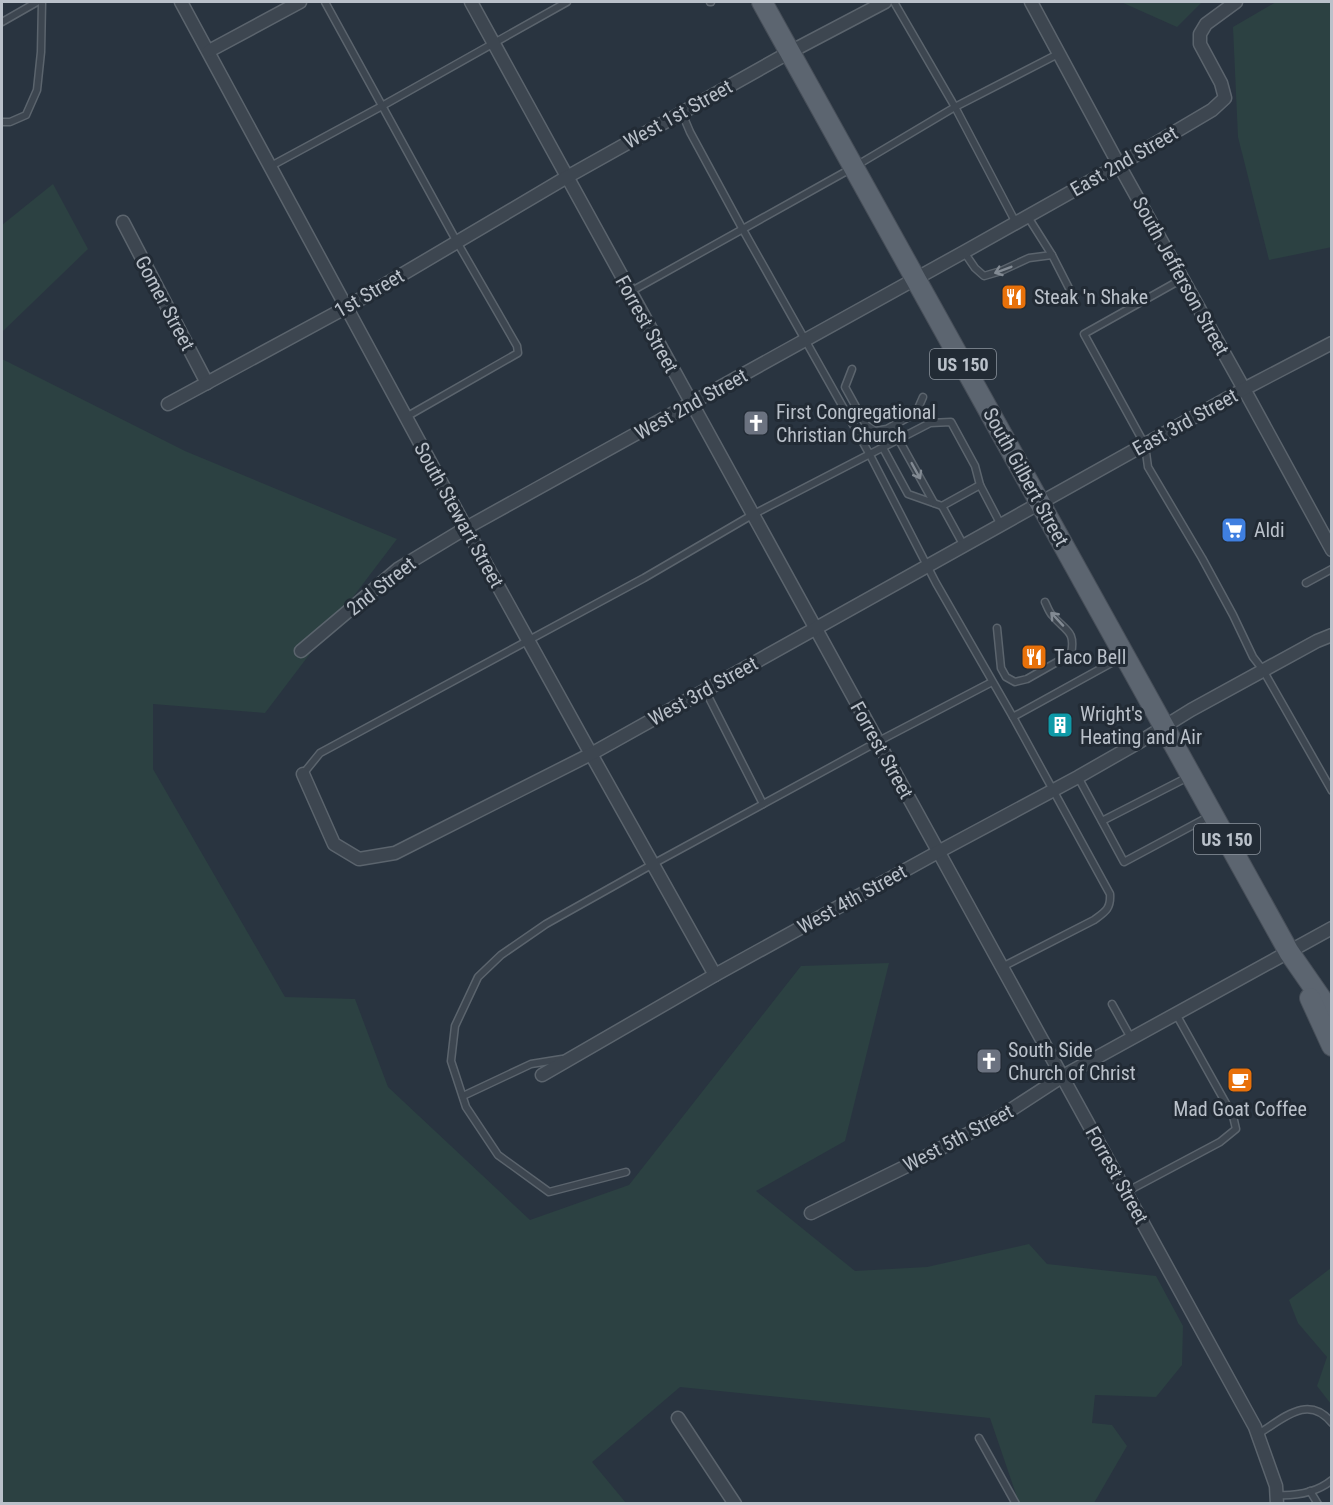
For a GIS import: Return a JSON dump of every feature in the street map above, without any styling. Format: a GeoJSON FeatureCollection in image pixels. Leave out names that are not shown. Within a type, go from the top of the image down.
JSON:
{"type":"FeatureCollection","features":[{"type":"Feature","properties":{"kind":"main road","name":"South Gilbert Street"},"geometry":{"type":"LineString","coordinates":[[762,2],[1289,952],[1332,1046]]}},
{"type":"Feature","properties":{"kind":"main road","name":"South Gilbert Street"},"geometry":{"type":"LineString","coordinates":[[1289,952],[1332,1014]]}},
{"type":"Feature","properties":{"kind":"street","name":"South Stewart Street"},"geometry":{"type":"LineString","coordinates":[[181,2],[528,641],[715,975]]}},
{"type":"Feature","properties":{"kind":"street"},"geometry":{"type":"LineString","coordinates":[[209,51],[300,2]]}},
{"type":"Feature","properties":{"kind":"street","name":"Forrest Street"},"geometry":{"type":"LineString","coordinates":[[471,2],[1255,1427],[1276,1486],[1277,1499]]}},
{"type":"Feature","properties":{"kind":"street","name":"West 1st Street"},"geometry":{"type":"LineString","coordinates":[[567,177],[790,52],[868,5],[885,2]]}},
{"type":"Feature","properties":{"kind":"street","name":"South Jefferson Street"},"geometry":{"type":"LineString","coordinates":[[1031,2],[1332,550]]}},
{"type":"Feature","properties":{"kind":"street","name":"East 2nd Street"},"geometry":{"type":"LineString","coordinates":[[916,279],[1212,110],[1225,98],[1221,82],[1200,44],[1200,34],[1206,24],[1236,2]]}},
{"type":"Feature","properties":{"kind":"street","name":"1st Street"},"geometry":{"type":"LineString","coordinates":[[168,404],[347,307],[567,177]]}},
{"type":"Feature","properties":{"kind":"street","name":"Gomer Street"},"geometry":{"type":"LineString","coordinates":[[123,222],[207,382]]}},
{"type":"Feature","properties":{"kind":"street","name":"West 2nd Street"},"geometry":{"type":"LineString","coordinates":[[466,528],[916,279]]}},
{"type":"Feature","properties":{"kind":"street","name":"East 3rd Street"},"geometry":{"type":"LineString","coordinates":[[1040,503],[1244,389],[1332,343]]}},
{"type":"Feature","properties":{"kind":"street","name":"West 3rd Street"},"geometry":{"type":"LineString","coordinates":[[303,774],[334,844],[358,859],[395,853],[591,754],[1040,503]]}},
{"type":"Feature","properties":{"kind":"street","name":"2nd Street"},"geometry":{"type":"LineString","coordinates":[[301,651],[399,569],[466,528]]}},
{"type":"Feature","properties":{"kind":"street","name":"West 4th Street"},"geometry":{"type":"LineString","coordinates":[[542,1075],[715,975],[1078,777],[1263,670],[1332,635]]}},
{"type":"Feature","properties":{"kind":"street","name":"West 5th Street"},"geometry":{"type":"LineString","coordinates":[[812,1213],[1003,1115],[1063,1076],[1332,928]]}},
{"type":"Feature","properties":{"kind":"street"},"geometry":{"type":"LineString","coordinates":[[678,1418],[735,1503]]}},
{"type":"Feature","properties":{"kind":"lane"},"geometry":{"type":"LineString","coordinates":[[2,22],[39,2],[41,52],[37,90],[26,115],[10,122],[2,122]]}},
{"type":"Feature","properties":{"kind":"lane"},"geometry":{"type":"LineString","coordinates":[[325,2],[517,346],[518,352],[406,417]]}},
{"type":"Feature","properties":{"kind":"lane"},"geometry":{"type":"LineString","coordinates":[[271,166],[567,2]]}},
{"type":"Feature","properties":{"kind":"lane"},"geometry":{"type":"LineString","coordinates":[[894,2],[955,107],[1016,223]]}},
{"type":"Feature","properties":{"kind":"lane"},"geometry":{"type":"LineString","coordinates":[[630,292],[854,167],[955,107],[1058,54]]}},
{"type":"Feature","properties":{"kind":"lane"},"geometry":{"type":"LineString","coordinates":[[681,112],[742,228],[870,455],[936,583],[1110,894],[1110,903],[1105,912],[1094,920],[1002,967]]}},
{"type":"Feature","properties":{"kind":"lane"},"geometry":{"type":"LineString","coordinates":[[1028,216],[1052,255],[1074,298]]}},
{"type":"Feature","properties":{"kind":"lane"},"geometry":{"type":"LineString","coordinates":[[964,252],[984,276],[1029,258],[1052,255]]}},
{"type":"Feature","properties":{"kind":"lane"},"geometry":{"type":"LineString","coordinates":[[1183,279],[1084,334],[1145,445],[1148,467],[1202,558],[1253,657],[1263,670],[1332,791]]}},
{"type":"Feature","properties":{"kind":"lane"},"geometry":{"type":"LineString","coordinates":[[852,369],[844,387],[866,425],[875,431],[887,429],[916,413],[923,397]]}},
{"type":"Feature","properties":{"kind":"lane"},"geometry":{"type":"LineString","coordinates":[[303,774],[320,753],[644,578],[752,515],[930,423],[951,422],[975,466],[980,485],[1001,525]]}},
{"type":"Feature","properties":{"kind":"lane"},"geometry":{"type":"LineString","coordinates":[[899,440],[934,503]]}},
{"type":"Feature","properties":{"kind":"lane"},"geometry":{"type":"LineString","coordinates":[[883,448],[908,494],[942,506],[964,546]]}},
{"type":"Feature","properties":{"kind":"lane"},"geometry":{"type":"LineString","coordinates":[[942,506],[980,485]]}},
{"type":"Feature","properties":{"kind":"lane"},"geometry":{"type":"LineString","coordinates":[[1306,583],[1332,569]]}},
{"type":"Feature","properties":{"kind":"lane"},"geometry":{"type":"LineString","coordinates":[[998,628],[1000,668],[1006,677],[1015,682],[1027,679],[1071,654],[1074,642],[1068,630],[1053,616],[1045,602]]}},
{"type":"Feature","properties":{"kind":"lane"},"geometry":{"type":"LineString","coordinates":[[1013,717],[1125,655]]}},
{"type":"Feature","properties":{"kind":"lane"},"geometry":{"type":"LineString","coordinates":[[626,1172],[549,1191],[498,1155],[466,1107],[451,1061],[455,1026],[478,976],[501,955],[535,931],[652,864],[992,682]]}},
{"type":"Feature","properties":{"kind":"lane"},"geometry":{"type":"LineString","coordinates":[[705,690],[763,804]]}},
{"type":"Feature","properties":{"kind":"lane"},"geometry":{"type":"LineString","coordinates":[[1102,821],[1191,775]]}},
{"type":"Feature","properties":{"kind":"lane"},"geometry":{"type":"LineString","coordinates":[[1078,777],[1124,862],[1213,814]]}},
{"type":"Feature","properties":{"kind":"lane"},"geometry":{"type":"LineString","coordinates":[[1112,1004],[1131,1039]]}},
{"type":"Feature","properties":{"kind":"lane"},"geometry":{"type":"LineString","coordinates":[[1126,1192],[1220,1142],[1236,1129],[1233,1116],[1176,1014]]}},
{"type":"Feature","properties":{"kind":"lane"},"geometry":{"type":"LineString","coordinates":[[463,1096],[531,1064],[572,1057]]}},
{"type":"Feature","properties":{"kind":"lane"},"geometry":{"type":"LineString","coordinates":[[1257,1434],[1303,1408],[1315,1409],[1325,1414],[1332,1423]]}},
{"type":"Feature","properties":{"kind":"lane"},"geometry":{"type":"LineString","coordinates":[[979,1437],[1016,1503]]}},
{"type":"Feature","properties":{"kind":"lane"},"geometry":{"type":"LineString","coordinates":[[1277,1499],[1322,1487],[1332,1480]]}},
{"type":"Feature","properties":{"kind":"lane"},"geometry":{"type":"LineString","coordinates":[[1310,1491],[1318,1503]]}},
{"type":"Feature","properties":{"kind":"green space"},"geometry":{"type":"Polygon","coordinates":[[[1121,2],[1202,2],[1177,27],[1121,2]]]}},
{"type":"Feature","properties":{"kind":"green space"},"geometry":{"type":"Polygon","coordinates":[[[1276,2],[1331,2],[1332,247],[1269,260],[1238,137],[1233,27],[1276,2]]]}},
{"type":"Feature","properties":{"kind":"green space"},"geometry":{"type":"Polygon","coordinates":[[[53,184],[88,249],[2,332],[2,225],[53,184]]]}},
{"type":"Feature","properties":{"kind":"green space"},"geometry":{"type":"Polygon","coordinates":[[[2,359],[185,451],[397,539],[265,713],[153,704],[153,769],[285,997],[355,999],[388,1087],[530,1220],[629,1185],[801,966],[889,963],[845,1141],[756,1191],[855,1271],[927,1267],[1029,1244],[1047,1264],[1156,1276],[1183,1326],[1182,1365],[1156,1397],[1095,1395],[1092,1423],[1112,1425],[1127,1446],[1094,1503],[1019,1503],[990,1418],[680,1387],[592,1462],[626,1503],[2,1503],[2,359]]]}},
{"type":"Feature","properties":{"kind":"green space"},"geometry":{"type":"Polygon","coordinates":[[[1331,1268],[1331,1404],[1317,1386],[1327,1357],[1298,1323],[1289,1300],[1331,1268]]]}},
{"type":"Feature","properties":{"kind":"place","name":"Steak 'n Shake"},"geometry":{"type":"Point","coordinates":[1014,297]}},
{"type":"Feature","properties":{"kind":"place","name":"First Congregational Christian Church"},"geometry":{"type":"Point","coordinates":[756,423]}},
{"type":"Feature","properties":{"kind":"place","name":"Aldi"},"geometry":{"type":"Point","coordinates":[1234,530]}},
{"type":"Feature","properties":{"kind":"place","name":"Taco Bell"},"geometry":{"type":"Point","coordinates":[1034,657]}},
{"type":"Feature","properties":{"kind":"place","name":"Wright's Heating and Air"},"geometry":{"type":"Point","coordinates":[1060,725]}},
{"type":"Feature","properties":{"kind":"place","name":"South Side Church of Christ"},"geometry":{"type":"Point","coordinates":[989,1061]}},
{"type":"Feature","properties":{"kind":"place","name":"Mad Goat Coffee"},"geometry":{"type":"Point","coordinates":[1240,1080]}}]}
